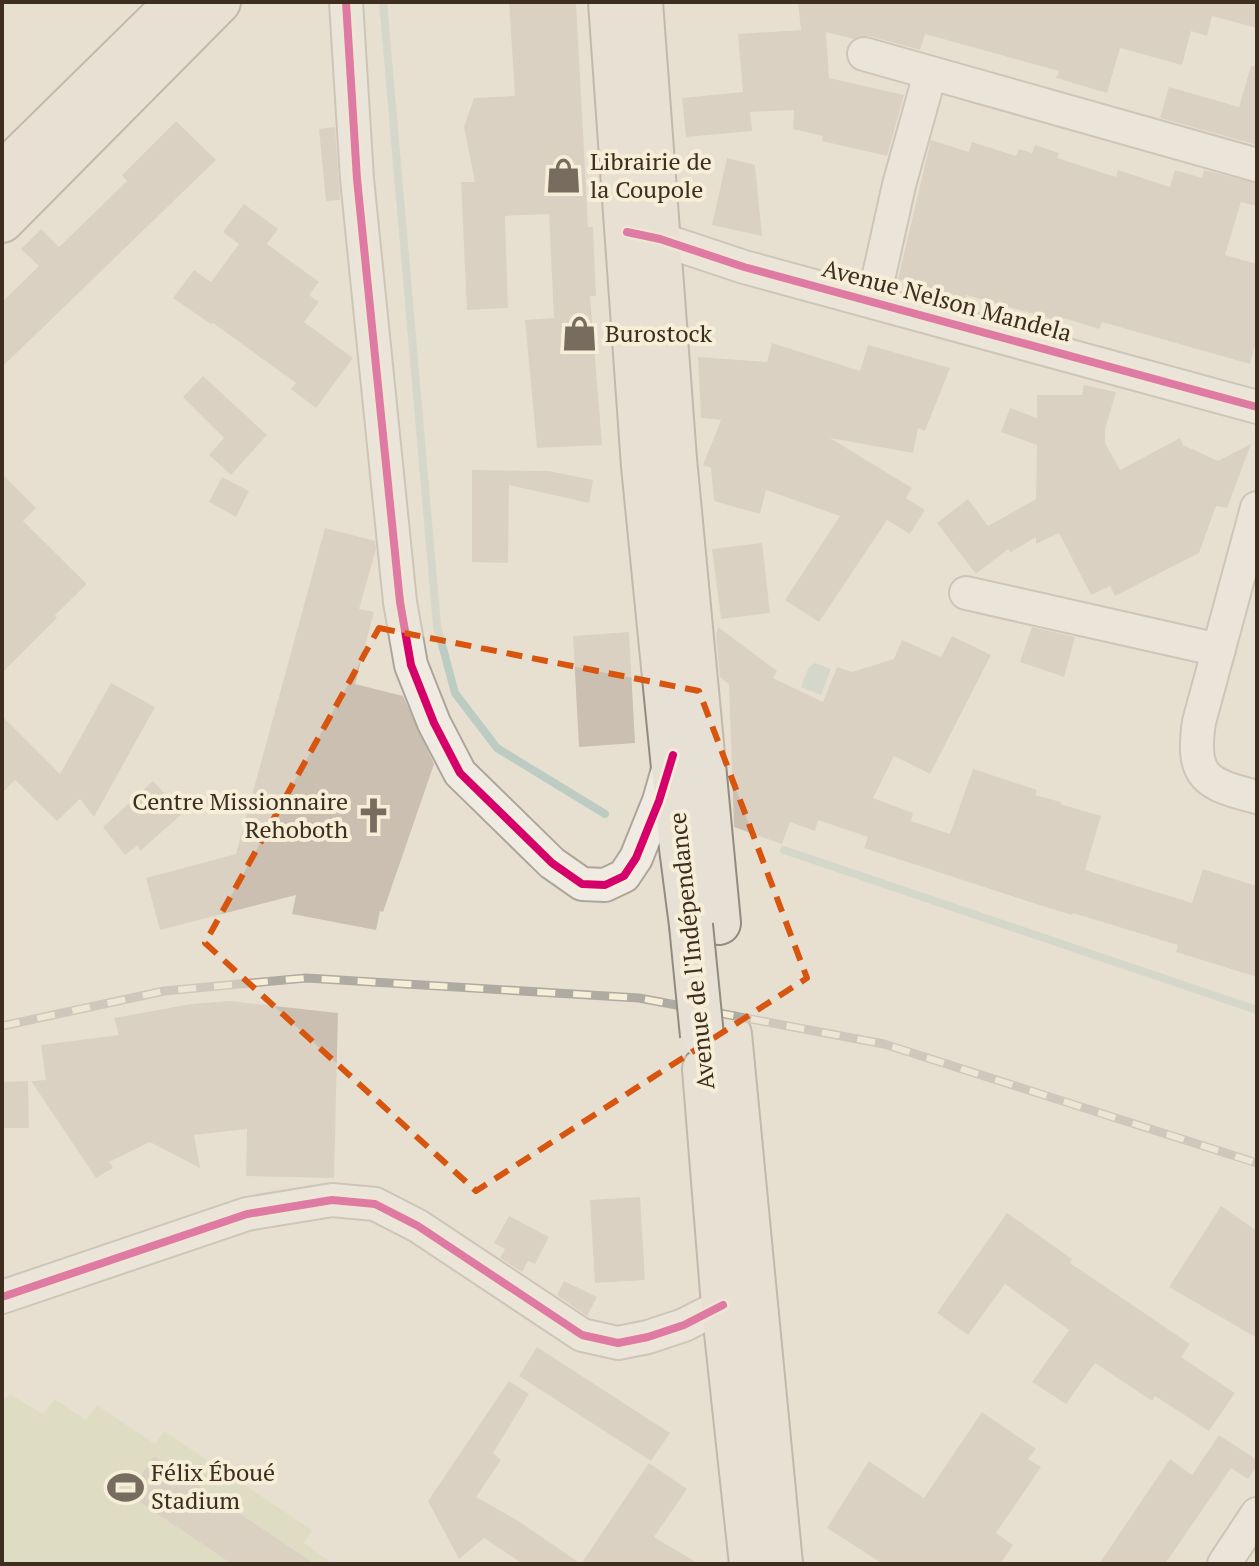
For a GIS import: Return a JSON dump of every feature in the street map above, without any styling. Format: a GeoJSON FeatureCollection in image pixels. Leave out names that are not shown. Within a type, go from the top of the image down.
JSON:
{"type":"FeatureCollection","features":[{"type":"Feature","properties":{"kind":"main road"},"geometry":{"type":"LineString","coordinates":[[2,174],[177,2]]}},
{"type":"Feature","properties":{"kind":"main road"},"geometry":{"type":"LineString","coordinates":[[2,221],[219,2]]}},
{"type":"Feature","properties":{"kind":"main road","name":"Avenue de l'Indépendance"},"geometry":{"type":"LineString","coordinates":[[610,2],[675,459],[705,925],[781,1564]]}},
{"type":"Feature","properties":{"kind":"main road","name":"Avenue de l'Indépendance"},"geometry":{"type":"LineString","coordinates":[[641,2],[643,466],[673,755],[705,925]]}},
{"type":"Feature","properties":{"kind":"main road","name":"Avenue de l'Indépendance"},"geometry":{"type":"LineString","coordinates":[[716,1035],[723,1305],[751,1564]]}},
{"type":"Feature","properties":{"kind":"street"},"geometry":{"type":"LineString","coordinates":[[346,2],[357,179],[400,602],[411,665],[434,723],[460,773],[552,863],[582,884],[605,885],[624,876],[636,858],[673,755]]}},
{"type":"Feature","properties":{"kind":"street"},"geometry":{"type":"LineString","coordinates":[[864,54],[1257,165]]}},
{"type":"Feature","properties":{"kind":"street"},"geometry":{"type":"LineString","coordinates":[[873,302],[899,185],[930,74]]}},
{"type":"Feature","properties":{"kind":"street","name":"Avenue Nelson Mandela"},"geometry":{"type":"LineString","coordinates":[[643,235],[744,267],[1257,407]]}},
{"type":"Feature","properties":{"kind":"street"},"geometry":{"type":"LineString","coordinates":[[1257,508],[1199,722],[1195,748],[1199,769],[1212,781],[1257,797]]}},
{"type":"Feature","properties":{"kind":"street"},"geometry":{"type":"LineString","coordinates":[[966,593],[1219,650]]}},
{"type":"Feature","properties":{"kind":"street"},"geometry":{"type":"LineString","coordinates":[[2,1297],[247,1214],[332,1200],[375,1204],[418,1226],[582,1335],[618,1343],[648,1337],[684,1325],[723,1305]]}},
{"type":"Feature","properties":{"kind":"street"},"geometry":{"type":"LineString","coordinates":[[1224,1564],[1257,1514]]}},
{"type":"Feature","properties":{"kind":"highlighted area"},"geometry":{"type":"Polygon","coordinates":[[[379,628],[699,691],[807,978],[476,1191],[205,943],[379,628]]]}},
{"type":"Feature","properties":{"kind":"green space","name":"Félix Éboué Stadium"},"geometry":{"type":"Polygon","coordinates":[[[10,1394],[43,1414],[55,1399],[86,1420],[97,1405],[155,1444],[164,1431],[312,1530],[304,1543],[333,1564],[2,1564],[2,1401],[10,1394]]]}},
{"type":"Feature","properties":{"kind":"shaded area"},"geometry":{"type":"Polygon","coordinates":[[[815,663],[831,669],[821,695],[801,687],[809,667],[815,663]]]}},
{"type":"Feature","properties":{"kind":"building"},"geometry":{"type":"Polygon","coordinates":[[[509,2],[576,2],[588,227],[593,227],[596,296],[590,296],[602,445],[537,448],[525,320],[554,318],[549,214],[505,216],[508,308],[467,310],[461,182],[475,182],[464,127],[474,98],[515,96],[509,2]]]}},
{"type":"Feature","properties":{"kind":"building"},"geometry":{"type":"Polygon","coordinates":[[[798,2],[1257,2],[1257,28],[1212,16],[1207,36],[1191,31],[1182,65],[1120,48],[1107,93],[1056,78],[1059,71],[925,34],[920,50],[869,36],[854,39],[826,32],[829,78],[904,95],[887,156],[822,141],[823,136],[793,129],[794,110],[750,112],[752,131],[686,137],[682,98],[743,92],[738,34],[801,30],[798,2]]]}},
{"type":"Feature","properties":{"kind":"building"},"geometry":{"type":"Polygon","coordinates":[[[1251,66],[1257,66],[1257,145],[1160,118],[1169,87],[1239,107],[1251,66]]]}},
{"type":"Feature","properties":{"kind":"building"},"geometry":{"type":"Polygon","coordinates":[[[176,121],[216,160],[2,367],[2,302],[39,266],[21,249],[41,229],[59,247],[127,181],[122,175],[176,121]]]}},
{"type":"Feature","properties":{"kind":"building"},"geometry":{"type":"Polygon","coordinates":[[[335,127],[340,200],[326,201],[319,129],[335,127]]]}},
{"type":"Feature","properties":{"kind":"building"},"geometry":{"type":"Polygon","coordinates":[[[931,140],[969,152],[972,142],[1016,156],[1019,149],[1032,153],[1035,145],[1059,153],[1057,158],[1116,177],[1118,170],[1170,187],[1175,170],[1202,178],[1204,170],[1257,183],[1257,206],[1241,202],[1225,255],[1257,264],[1257,339],[1250,364],[1102,322],[1099,329],[1064,318],[1063,322],[966,295],[965,300],[898,279],[931,140]]]}},
{"type":"Feature","properties":{"kind":"building"},"geometry":{"type":"Polygon","coordinates":[[[727,158],[755,165],[762,236],[712,225],[727,158]]]}},
{"type":"Feature","properties":{"kind":"building"},"geometry":{"type":"Polygon","coordinates":[[[244,204],[278,229],[267,244],[319,282],[309,295],[319,302],[304,322],[353,358],[316,408],[291,389],[296,383],[173,298],[194,270],[211,282],[239,244],[223,232],[244,204]]]}},
{"type":"Feature","properties":{"kind":"building"},"geometry":{"type":"Polygon","coordinates":[[[772,343],[860,371],[868,345],[950,368],[925,431],[918,428],[913,453],[830,438],[912,488],[906,498],[925,510],[910,534],[887,520],[819,622],[785,600],[840,516],[766,490],[760,514],[714,501],[711,468],[703,465],[721,420],[701,418],[698,357],[767,362],[772,343]]]}},
{"type":"Feature","properties":{"kind":"building"},"geometry":{"type":"Polygon","coordinates":[[[203,376],[267,435],[231,475],[209,455],[224,438],[183,397],[203,376]]]}},
{"type":"Feature","properties":{"kind":"building"},"geometry":{"type":"Polygon","coordinates":[[[1084,385],[1116,392],[1105,429],[1105,443],[1120,470],[1180,438],[1183,445],[1218,461],[1251,444],[1227,508],[1216,506],[1199,553],[1115,596],[1110,586],[1091,595],[1059,533],[1036,544],[1036,537],[1011,552],[1008,549],[976,574],[937,523],[968,499],[988,526],[1036,499],[1037,445],[1001,432],[1010,408],[1037,418],[1037,395],[1082,395],[1084,385]]]}},
{"type":"Feature","properties":{"kind":"building"},"geometry":{"type":"Polygon","coordinates":[[[472,470],[549,471],[593,480],[589,503],[509,485],[508,563],[472,562],[472,470]]]}},
{"type":"Feature","properties":{"kind":"building"},"geometry":{"type":"Polygon","coordinates":[[[2,474],[36,508],[23,521],[87,584],[2,673],[2,474]]]}},
{"type":"Feature","properties":{"kind":"building"},"geometry":{"type":"Polygon","coordinates":[[[222,477],[249,491],[236,517],[209,502],[222,477]]]}},
{"type":"Feature","properties":{"kind":"building"},"geometry":{"type":"Polygon","coordinates":[[[325,528],[375,541],[376,549],[359,609],[374,612],[355,684],[403,696],[434,764],[383,912],[380,911],[376,930],[292,914],[296,895],[160,930],[146,878],[236,854],[325,528]]]}},
{"type":"Feature","properties":{"kind":"building"},"geometry":{"type":"Polygon","coordinates":[[[762,543],[770,613],[721,619],[712,549],[762,543]]]}},
{"type":"Feature","properties":{"kind":"building"},"geometry":{"type":"Polygon","coordinates":[[[718,627],[777,671],[773,678],[823,702],[837,667],[852,672],[894,659],[902,640],[941,657],[952,636],[991,655],[930,774],[894,756],[873,798],[913,813],[911,821],[950,834],[973,769],[1037,790],[1035,795],[1101,816],[1085,870],[1192,903],[1203,869],[1257,886],[1257,977],[1176,952],[1178,945],[1033,903],[864,848],[868,837],[818,820],[815,831],[790,822],[782,844],[734,827],[729,684],[720,677],[718,627]]]}},
{"type":"Feature","properties":{"kind":"building"},"geometry":{"type":"Polygon","coordinates":[[[1032,627],[1075,637],[1064,677],[1020,662],[1032,627]]]}},
{"type":"Feature","properties":{"kind":"building"},"geometry":{"type":"Polygon","coordinates":[[[629,632],[635,743],[579,747],[573,636],[629,632]]]}},
{"type":"Feature","properties":{"kind":"building"},"geometry":{"type":"Polygon","coordinates":[[[111,683],[155,707],[94,817],[80,799],[57,821],[15,780],[2,793],[2,716],[60,774],[111,683]]]}},
{"type":"Feature","properties":{"kind":"building"},"geometry":{"type":"Polygon","coordinates":[[[153,781],[183,813],[140,851],[138,845],[125,855],[103,827],[153,781]]]}},
{"type":"Feature","properties":{"kind":"building"},"geometry":{"type":"Polygon","coordinates":[[[230,1001],[338,1013],[334,1178],[246,1176],[247,1129],[194,1135],[200,1168],[150,1142],[109,1162],[113,1168],[96,1178],[31,1081],[46,1080],[41,1045],[119,1035],[114,1018],[191,1004],[230,1001]]]}},
{"type":"Feature","properties":{"kind":"building"},"geometry":{"type":"Polygon","coordinates":[[[28,1081],[29,1128],[2,1128],[2,1082],[28,1081]]]}},
{"type":"Feature","properties":{"kind":"building"},"geometry":{"type":"Polygon","coordinates":[[[640,1197],[645,1280],[595,1283],[590,1200],[640,1197]]]}},
{"type":"Feature","properties":{"kind":"building"},"geometry":{"type":"Polygon","coordinates":[[[1221,1206],[1257,1231],[1257,1338],[1169,1287],[1221,1206]]]}},
{"type":"Feature","properties":{"kind":"building"},"geometry":{"type":"Polygon","coordinates":[[[1007,1213],[1072,1259],[1070,1263],[1190,1344],[1181,1357],[1235,1393],[1209,1431],[1155,1396],[1152,1401],[1095,1363],[1066,1404],[1032,1382],[1069,1330],[1005,1284],[968,1335],[937,1313],[1007,1213]]]}},
{"type":"Feature","properties":{"kind":"building"},"geometry":{"type":"Polygon","coordinates":[[[509,1216],[549,1237],[535,1264],[528,1261],[522,1272],[500,1258],[505,1249],[494,1243],[509,1216]]]}},
{"type":"Feature","properties":{"kind":"building"},"geometry":{"type":"Polygon","coordinates":[[[564,1281],[597,1297],[587,1316],[557,1295],[564,1281]]]}},
{"type":"Feature","properties":{"kind":"building"},"geometry":{"type":"Polygon","coordinates":[[[537,1347],[670,1433],[651,1461],[519,1376],[537,1347]]]}},
{"type":"Feature","properties":{"kind":"building"},"geometry":{"type":"Polygon","coordinates":[[[509,1381],[529,1394],[493,1453],[501,1460],[476,1497],[520,1522],[581,1564],[523,1564],[484,1538],[459,1559],[428,1501],[509,1381]]]}},
{"type":"Feature","properties":{"kind":"building"},"geometry":{"type":"Polygon","coordinates":[[[982,1412],[1036,1449],[1028,1459],[1041,1467],[996,1533],[1013,1545],[1000,1564],[883,1564],[827,1528],[869,1461],[924,1498],[982,1412]]]}},
{"type":"Feature","properties":{"kind":"building"},"geometry":{"type":"Polygon","coordinates":[[[1219,1435],[1257,1460],[1257,1466],[1248,1479],[1231,1468],[1165,1564],[1099,1564],[1170,1459],[1192,1475],[1219,1435]]]}},
{"type":"Feature","properties":{"kind":"building"},"geometry":{"type":"Polygon","coordinates":[[[154,1456],[315,1564],[232,1564],[128,1494],[154,1456]]]}},
{"type":"Feature","properties":{"kind":"building"},"geometry":{"type":"Polygon","coordinates":[[[649,1463],[687,1489],[654,1537],[699,1564],[581,1564],[649,1463]]]}},
{"type":"Feature","properties":{"kind":"waterway"},"geometry":{"type":"LineString","coordinates":[[383,2],[437,626],[455,693],[497,748],[605,814]]}},
{"type":"Feature","properties":{"kind":"waterway"},"geometry":{"type":"LineString","coordinates":[[784,850],[1257,1010]]}},
{"type":"Feature","properties":{"kind":"railway"},"geometry":{"type":"LineString","coordinates":[[2,1026],[164,991],[306,978],[639,998],[884,1044],[1257,1163]]}},
{"type":"Feature","properties":{"kind":"cycle path"},"geometry":{"type":"LineString","coordinates":[[346,2],[357,179],[400,602],[411,665],[434,723],[460,773],[552,863],[582,884],[605,885],[624,876],[636,858],[673,755]]}},
{"type":"Feature","properties":{"kind":"cycle path"},"geometry":{"type":"LineString","coordinates":[[627,232],[660,239],[744,267],[1257,407]]}},
{"type":"Feature","properties":{"kind":"cycle path"},"geometry":{"type":"LineString","coordinates":[[2,1297],[247,1214],[332,1200],[375,1204],[418,1226],[582,1335],[618,1343],[648,1337],[684,1325],[723,1305]]}},
{"type":"Feature","properties":{"kind":"place","name":"Librairie de la Coupole"},"geometry":{"type":"Point","coordinates":[564,176]}},
{"type":"Feature","properties":{"kind":"place","name":"Burostock"},"geometry":{"type":"Point","coordinates":[579,334]}},
{"type":"Feature","properties":{"kind":"place","name":"Centre Missionnaire Rehoboth"},"geometry":{"type":"Point","coordinates":[374,816]}},
{"type":"Feature","properties":{"kind":"place","name":"Félix Éboué Stadium"},"geometry":{"type":"Point","coordinates":[125,1487]}}]}
